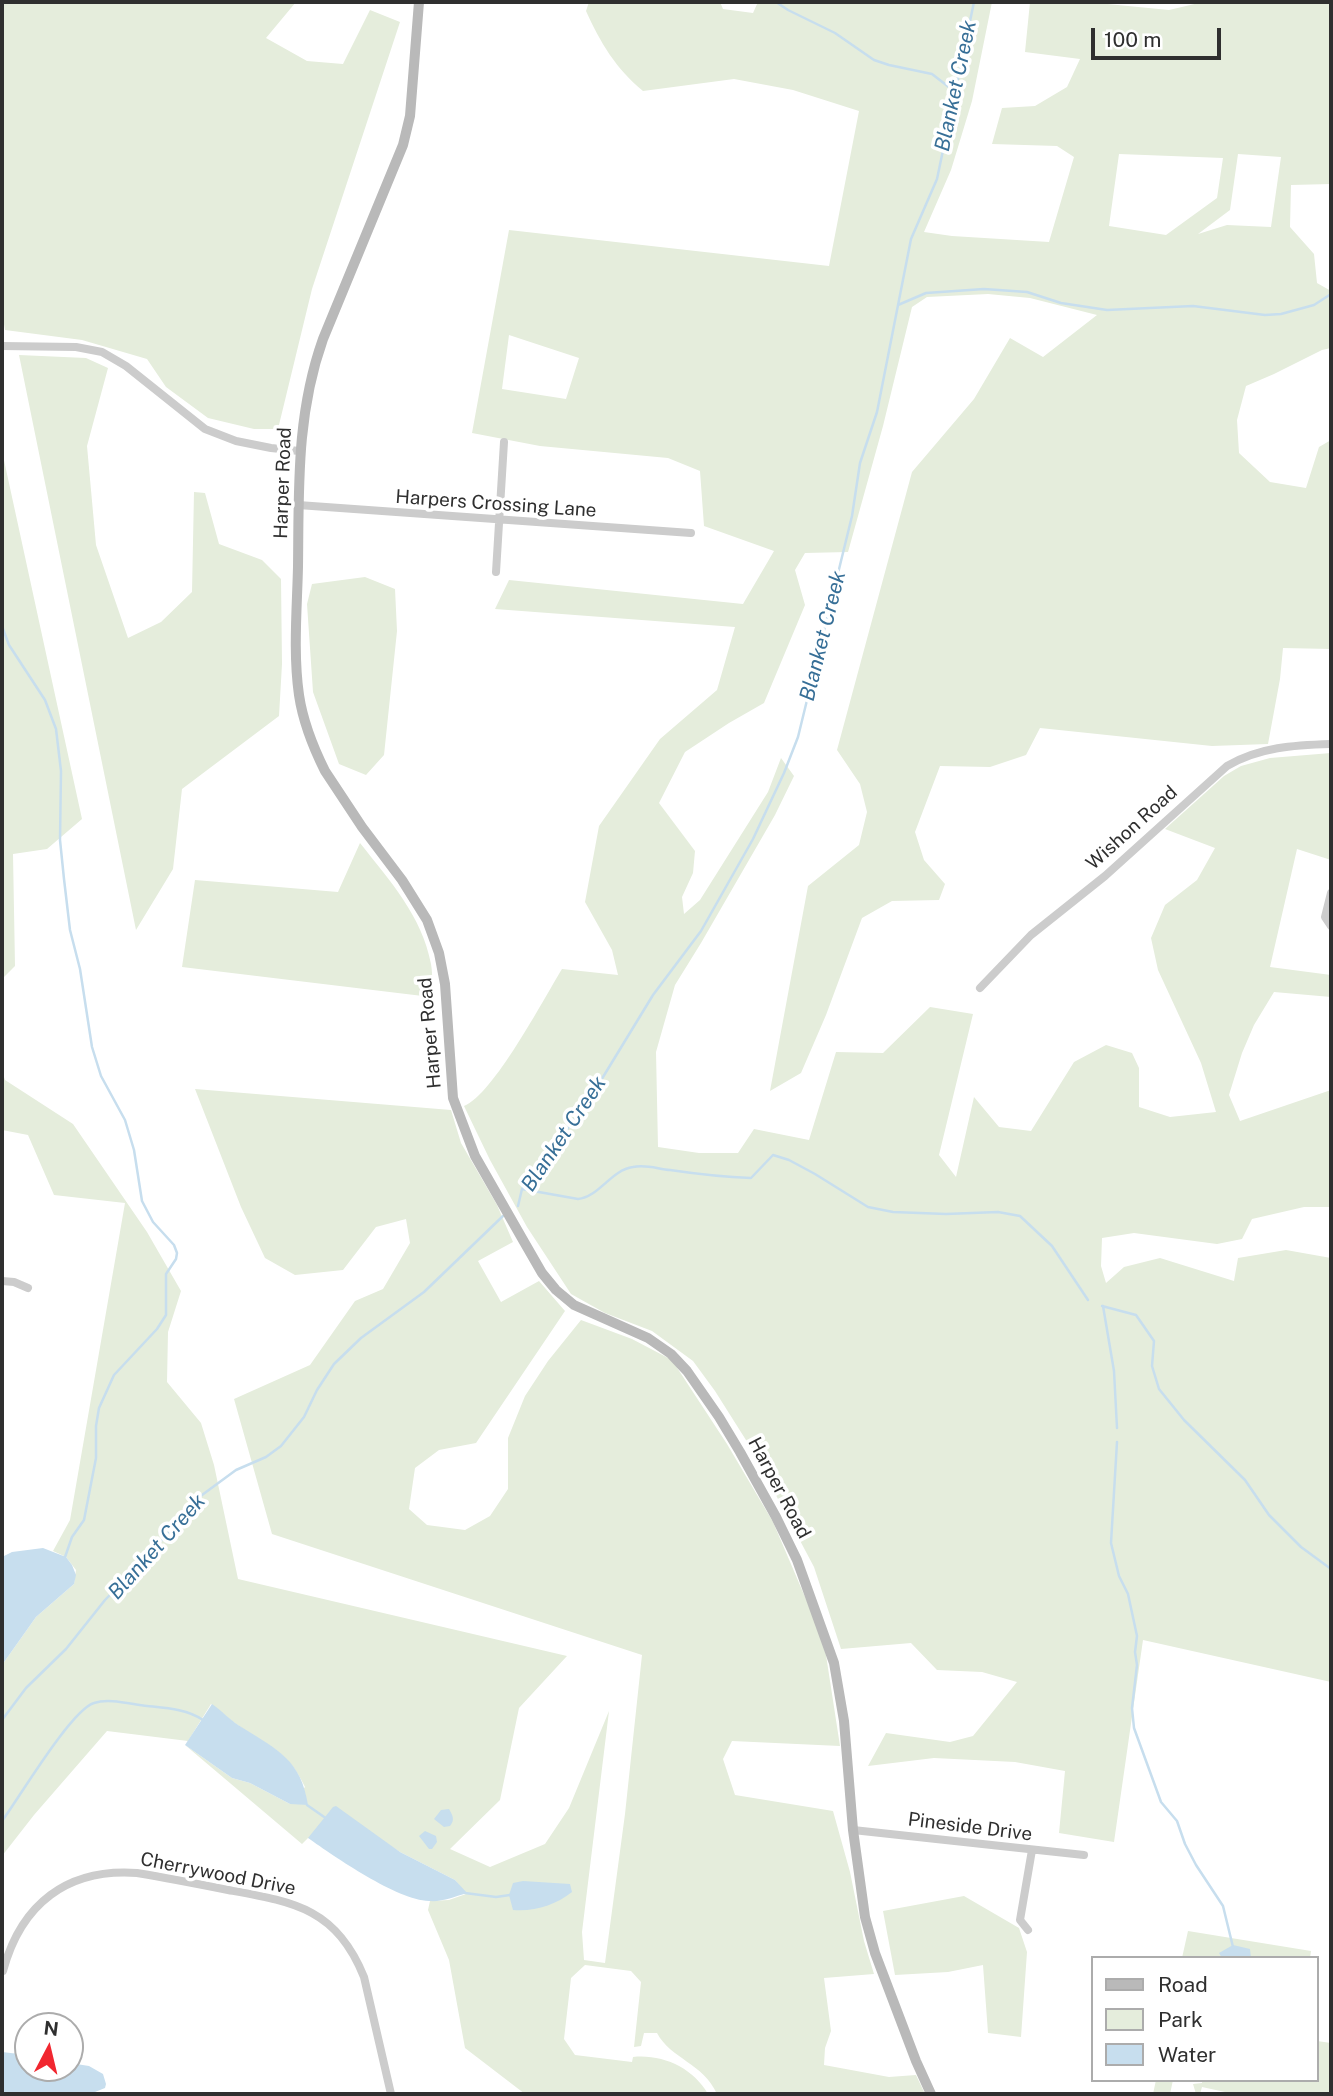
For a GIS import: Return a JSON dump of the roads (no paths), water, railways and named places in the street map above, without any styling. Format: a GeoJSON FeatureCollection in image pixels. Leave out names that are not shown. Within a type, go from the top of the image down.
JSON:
{"type":"FeatureCollection","features":[{"type":"Feature","properties":{"kind":"street","name":"Harper Road"},"geometry":{"type":"LineString","coordinates":[[419,2],[410,116],[403,145],[314,364],[305,405],[299,450],[298,505],[297,673],[302,712],[325,771],[418,903],[433,934],[445,984],[453,1098],[475,1156],[536,1262],[556,1290],[574,1305],[648,1338],[671,1354],[705,1396],[766,1497],[797,1560],[834,1663],[844,1721],[861,1893],[875,1953],[915,2062],[931,2094]]}},
{"type":"Feature","properties":{"kind":"street"},"geometry":{"type":"LineString","coordinates":[[2,346],[76,347],[102,352],[126,366],[205,429],[236,441],[271,449],[299,450]]}},
{"type":"Feature","properties":{"kind":"street"},"geometry":{"type":"LineString","coordinates":[[496,572],[504,442]]}},
{"type":"Feature","properties":{"kind":"street","name":"Harpers Crossing Lane"},"geometry":{"type":"LineString","coordinates":[[298,505],[691,533]]}},
{"type":"Feature","properties":{"kind":"street","name":"Wishon Road"},"geometry":{"type":"LineString","coordinates":[[980,988],[1031,935],[1105,876],[1227,766],[1267,750],[1331,744]]}},
{"type":"Feature","properties":{"kind":"street"},"geometry":{"type":"LineString","coordinates":[[1331,893],[1325,917],[1331,926]]}},
{"type":"Feature","properties":{"kind":"street"},"geometry":{"type":"LineString","coordinates":[[2,1281],[14,1282],[28,1288]]}},
{"type":"Feature","properties":{"kind":"street","name":"Pineside Drive"},"geometry":{"type":"LineString","coordinates":[[853,1830],[1084,1855]]}},
{"type":"Feature","properties":{"kind":"street"},"geometry":{"type":"LineString","coordinates":[[1027,1930],[1020,1920],[1032,1850]]}},
{"type":"Feature","properties":{"kind":"street","name":"Cherrywood Drive"},"geometry":{"type":"LineString","coordinates":[[3,1971],[14,1938],[28,1915],[55,1892],[90,1876],[117,1872],[137,1874],[279,1898],[322,1918],[339,1934],[359,1964],[391,2094]]}},
{"type":"Feature","properties":{"kind":"water"},"geometry":{"type":"Polygon","coordinates":[[[43,1548],[66,1557],[76,1575],[74,1584],[36,1617],[2,1665],[2,1557],[12,1552],[43,1548]]]}},
{"type":"Feature","properties":{"kind":"water"},"geometry":{"type":"Polygon","coordinates":[[[212,1704],[286,1758],[300,1777],[308,1805],[290,1804],[250,1783],[232,1778],[185,1745],[212,1704]]]}},
{"type":"Feature","properties":{"kind":"water"},"geometry":{"type":"Polygon","coordinates":[[[336,1806],[400,1852],[455,1880],[467,1893],[439,1901],[416,1899],[384,1886],[334,1856],[308,1838],[336,1806]]]}},
{"type":"Feature","properties":{"kind":"water"},"geometry":{"type":"Polygon","coordinates":[[[449,1809],[453,1822],[444,1827],[434,1819],[441,1810],[449,1809]]]}},
{"type":"Feature","properties":{"kind":"water"},"geometry":{"type":"Polygon","coordinates":[[[425,1831],[436,1836],[437,1842],[432,1849],[429,1849],[419,1836],[425,1831]]]}},
{"type":"Feature","properties":{"kind":"water"},"geometry":{"type":"Polygon","coordinates":[[[523,1881],[570,1884],[572,1892],[544,1907],[513,1910],[509,1895],[513,1883],[523,1881]]]}},
{"type":"Feature","properties":{"kind":"water"},"geometry":{"type":"Polygon","coordinates":[[[1233,1945],[1250,1949],[1251,1956],[1221,1956],[1219,1953],[1233,1945]]]}},
{"type":"Feature","properties":{"kind":"water"},"geometry":{"type":"Polygon","coordinates":[[[2,2052],[14,2053],[14,2082],[84,2082],[84,2065],[103,2074],[106,2084],[105,2088],[90,2094],[2,2094],[2,2052]]]}},
{"type":"Feature","properties":{"kind":"waterway"},"geometry":{"type":"LineString","coordinates":[[776,2],[835,33],[874,60],[932,74],[954,91]]}},
{"type":"Feature","properties":{"kind":"waterway","name":"Blanket Creek"},"geometry":{"type":"LineString","coordinates":[[518,1206],[522,1189],[589,1100],[653,995],[701,931],[753,839],[798,737],[852,516],[860,463],[877,412],[911,239],[937,179],[974,2]]}},
{"type":"Feature","properties":{"kind":"waterway"},"geometry":{"type":"LineString","coordinates":[[898,305],[926,293],[984,289],[1027,292],[1061,303],[1107,310],[1193,306],[1265,315],[1281,314],[1314,305],[1331,294]]}},
{"type":"Feature","properties":{"kind":"waterway"},"geometry":{"type":"LineString","coordinates":[[2,626],[9,645],[45,700],[56,729],[61,771],[60,840],[64,879],[70,930],[80,969],[92,1047],[101,1076],[125,1120],[134,1150],[142,1201],[153,1222],[174,1245],[177,1253],[166,1274],[166,1315],[157,1329],[114,1375],[99,1408],[96,1458],[84,1520],[72,1537],[64,1560]]}},
{"type":"Feature","properties":{"kind":"waterway"},"geometry":{"type":"LineString","coordinates":[[522,1189],[578,1199],[592,1194],[625,1169],[638,1166],[751,1178],[773,1155],[815,1174],[868,1207],[893,1212],[998,1212],[1020,1216],[1052,1246],[1088,1300]]}},
{"type":"Feature","properties":{"kind":"waterway","name":"Blanket Creek"},"geometry":{"type":"LineString","coordinates":[[2,1720],[26,1688],[66,1649],[105,1600],[202,1495],[236,1470],[266,1457],[281,1446],[304,1417],[334,1364],[361,1338],[424,1292],[503,1216]]}},
{"type":"Feature","properties":{"kind":"waterway"},"geometry":{"type":"LineString","coordinates":[[1102,1306],[1136,1315],[1154,1341],[1152,1366],[1159,1389],[1184,1420],[1245,1480],[1269,1515],[1301,1547],[1331,1569]]}},
{"type":"Feature","properties":{"kind":"waterway"},"geometry":{"type":"LineString","coordinates":[[1103,1306],[1114,1371],[1117,1428]]}},
{"type":"Feature","properties":{"kind":"waterway"},"geometry":{"type":"LineString","coordinates":[[1117,1442],[1111,1543],[1119,1576],[1128,1594],[1137,1636],[1132,1708],[1134,1728],[1161,1802],[1177,1821],[1196,1865],[1223,1906],[1233,1947]]}},
{"type":"Feature","properties":{"kind":"waterway"},"geometry":{"type":"LineString","coordinates":[[2,1821],[59,1737],[84,1709],[94,1703],[113,1701],[169,1708],[190,1713],[203,1720]]}},
{"type":"Feature","properties":{"kind":"waterway"},"geometry":{"type":"LineString","coordinates":[[307,1805],[327,1819]]}},
{"type":"Feature","properties":{"kind":"waterway"},"geometry":{"type":"LineString","coordinates":[[465,1893],[496,1897],[510,1895]]}}]}
